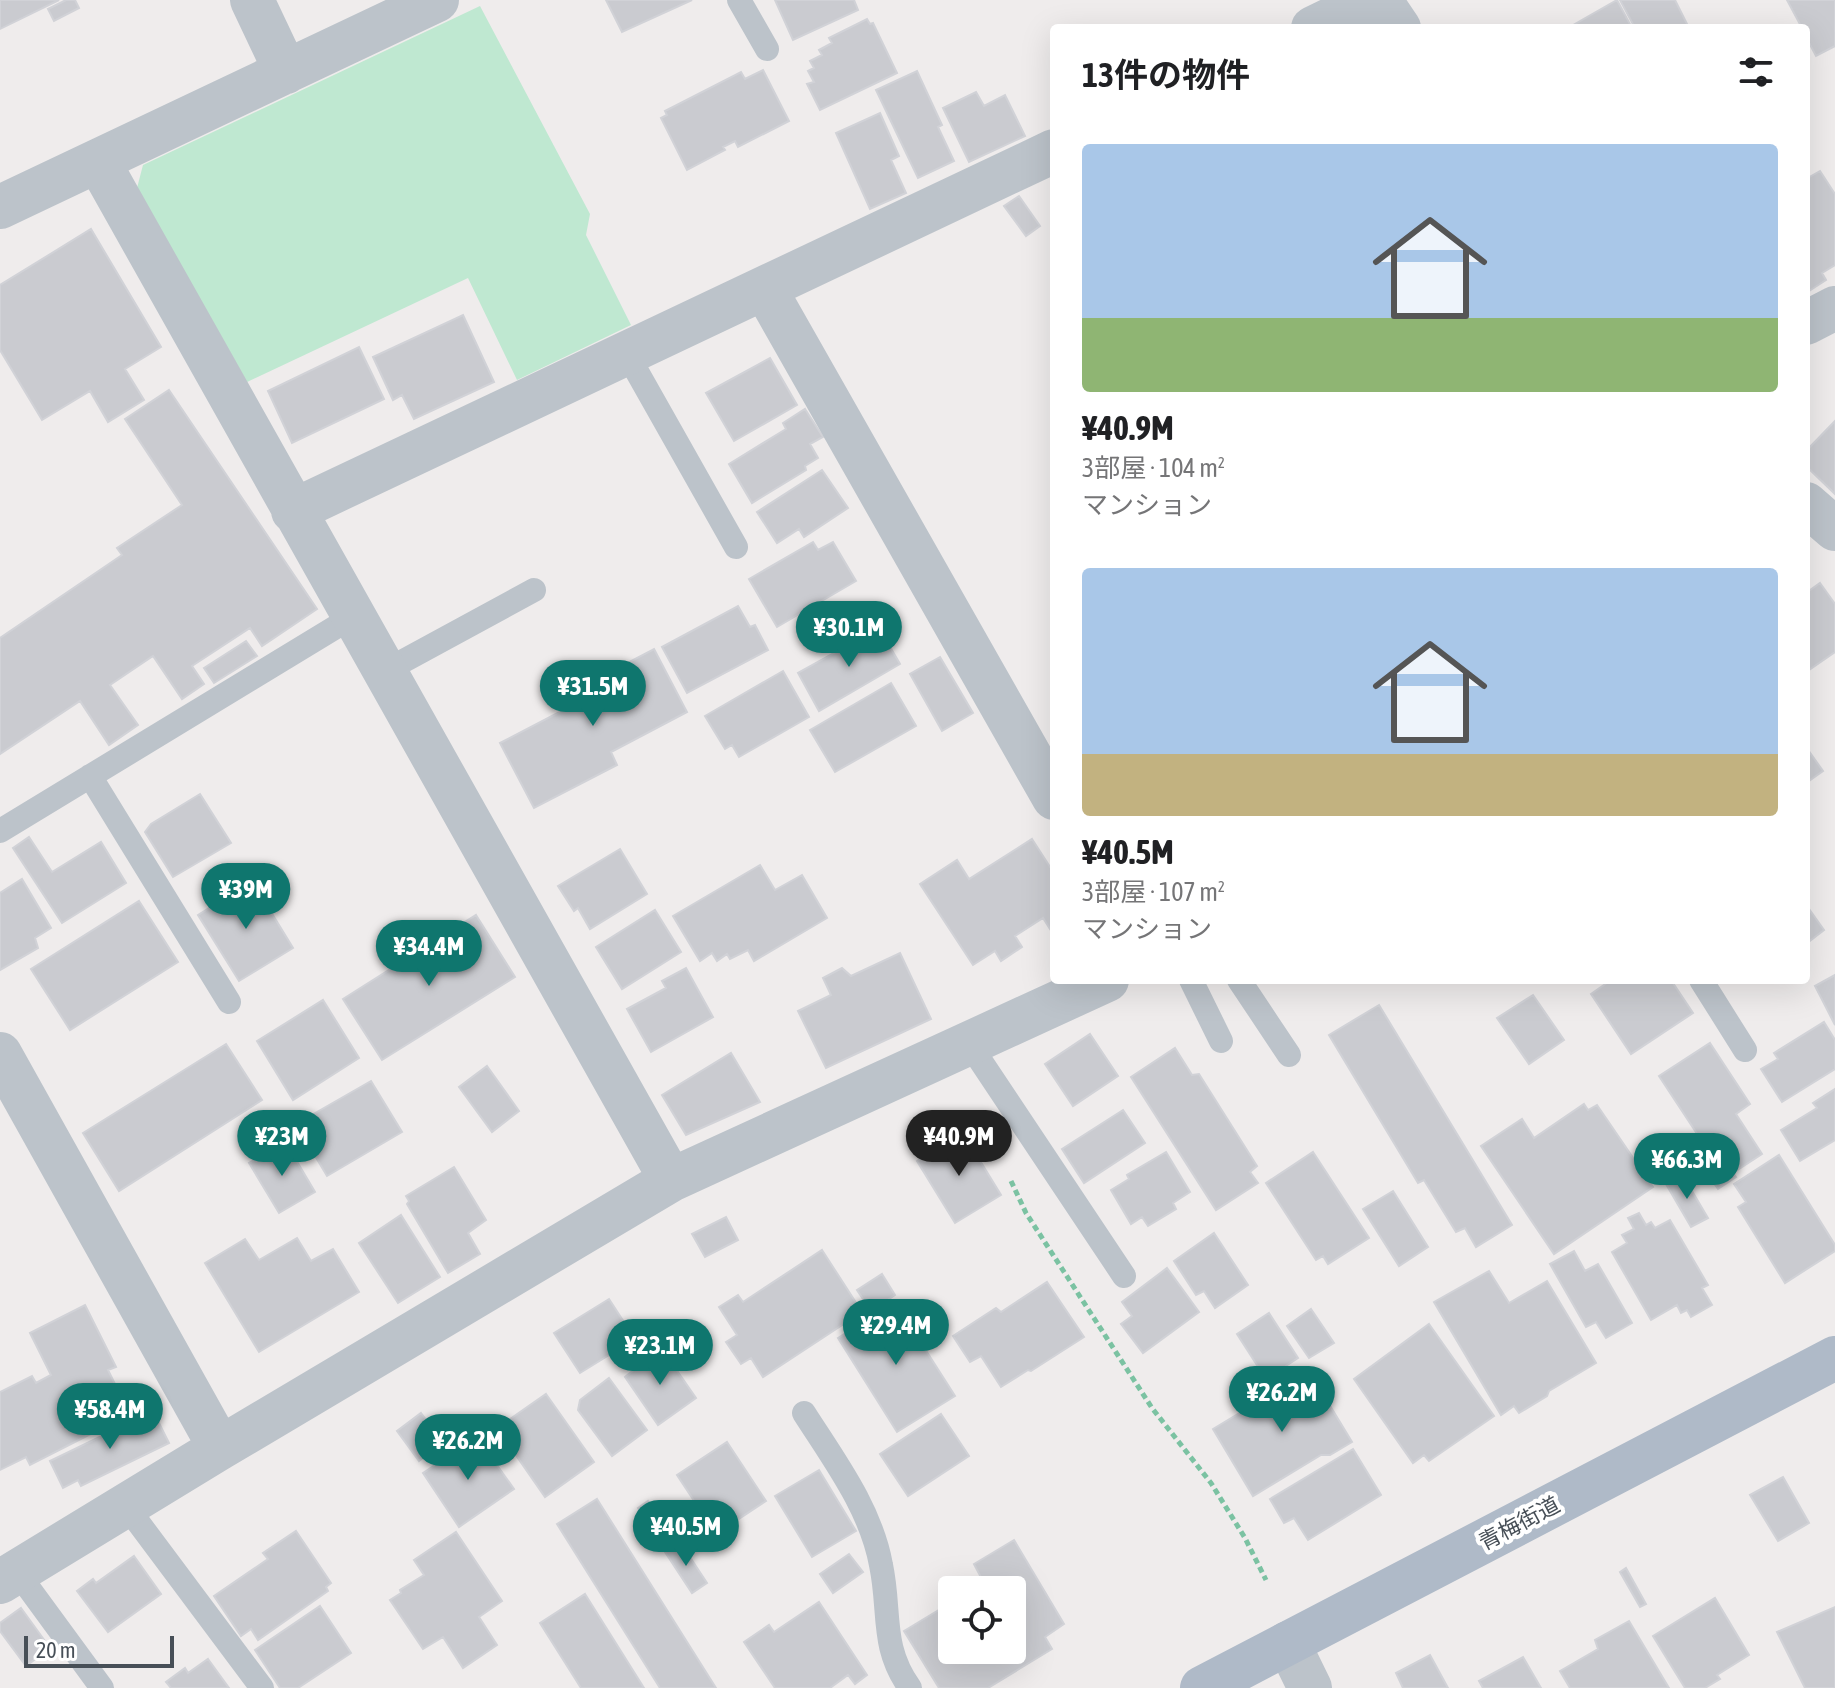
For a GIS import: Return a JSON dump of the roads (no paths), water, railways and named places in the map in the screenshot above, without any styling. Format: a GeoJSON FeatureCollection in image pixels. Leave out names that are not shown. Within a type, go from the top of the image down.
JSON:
{"type":"FeatureCollection","features":[{"type":"Feature","properties":{"kind":"main road","name":"青梅街道"},"geometry":{"type":"LineString","coordinates":[[1202,1688],[1835,1358]]}},
{"type":"Feature","properties":{"kind":"street"},"geometry":{"type":"LineString","coordinates":[[252,0],[286,72]]}},
{"type":"Feature","properties":{"kind":"street"},"geometry":{"type":"LineString","coordinates":[[0,207],[437,0]]}},
{"type":"Feature","properties":{"kind":"street"},"geometry":{"type":"LineString","coordinates":[[1321,24],[1371,0]]}},
{"type":"Feature","properties":{"kind":"street"},"geometry":{"type":"LineString","coordinates":[[1380,0],[1396,24]]}},
{"type":"Feature","properties":{"kind":"street"},"geometry":{"type":"LineString","coordinates":[[293,511],[1050,153]]}},
{"type":"Feature","properties":{"kind":"street"},"geometry":{"type":"LineString","coordinates":[[98,161],[671,1180]]}},
{"type":"Feature","properties":{"kind":"street"},"geometry":{"type":"LineString","coordinates":[[765,289],[1050,791]]}},
{"type":"Feature","properties":{"kind":"street"},"geometry":{"type":"LineString","coordinates":[[1810,321],[1835,308]]}},
{"type":"Feature","properties":{"kind":"street"},"geometry":{"type":"LineString","coordinates":[[1810,507],[1835,529]]}},
{"type":"Feature","properties":{"kind":"street"},"geometry":{"type":"LineString","coordinates":[[9,1577],[671,1180],[1099,984]]}},
{"type":"Feature","properties":{"kind":"street"},"geometry":{"type":"LineString","coordinates":[[0,1054],[220,1448]]}},
{"type":"Feature","properties":{"kind":"street"},"geometry":{"type":"LineString","coordinates":[[1288,1643],[1310,1688]]}},
{"type":"Feature","properties":{"kind":"lane"},"geometry":{"type":"LineString","coordinates":[[739,0],[767,49]]}},
{"type":"Feature","properties":{"kind":"lane"},"geometry":{"type":"LineString","coordinates":[[627,354],[736,547]]}},
{"type":"Feature","properties":{"kind":"lane"},"geometry":{"type":"LineString","coordinates":[[385,671],[534,590]]}},
{"type":"Feature","properties":{"kind":"lane"},"geometry":{"type":"LineString","coordinates":[[0,831],[354,616]]}},
{"type":"Feature","properties":{"kind":"lane"},"geometry":{"type":"LineString","coordinates":[[90,776],[229,1002]]}},
{"type":"Feature","properties":{"kind":"lane"},"geometry":{"type":"LineString","coordinates":[[1193,984],[1221,1041]]}},
{"type":"Feature","properties":{"kind":"lane"},"geometry":{"type":"LineString","coordinates":[[1242,984],[1289,1055]]}},
{"type":"Feature","properties":{"kind":"lane"},"geometry":{"type":"LineString","coordinates":[[1704,984],[1745,1050]]}},
{"type":"Feature","properties":{"kind":"lane"},"geometry":{"type":"LineString","coordinates":[[970,1045],[1124,1276]]}},
{"type":"Feature","properties":{"kind":"lane"},"geometry":{"type":"LineString","coordinates":[[804,1413],[851,1487],[870,1528],[881,1564],[889,1649],[910,1688]]}},
{"type":"Feature","properties":{"kind":"lane"},"geometry":{"type":"LineString","coordinates":[[126,1506],[262,1688]]}},
{"type":"Feature","properties":{"kind":"lane"},"geometry":{"type":"LineString","coordinates":[[9,1577],[102,1688]]}}]}
